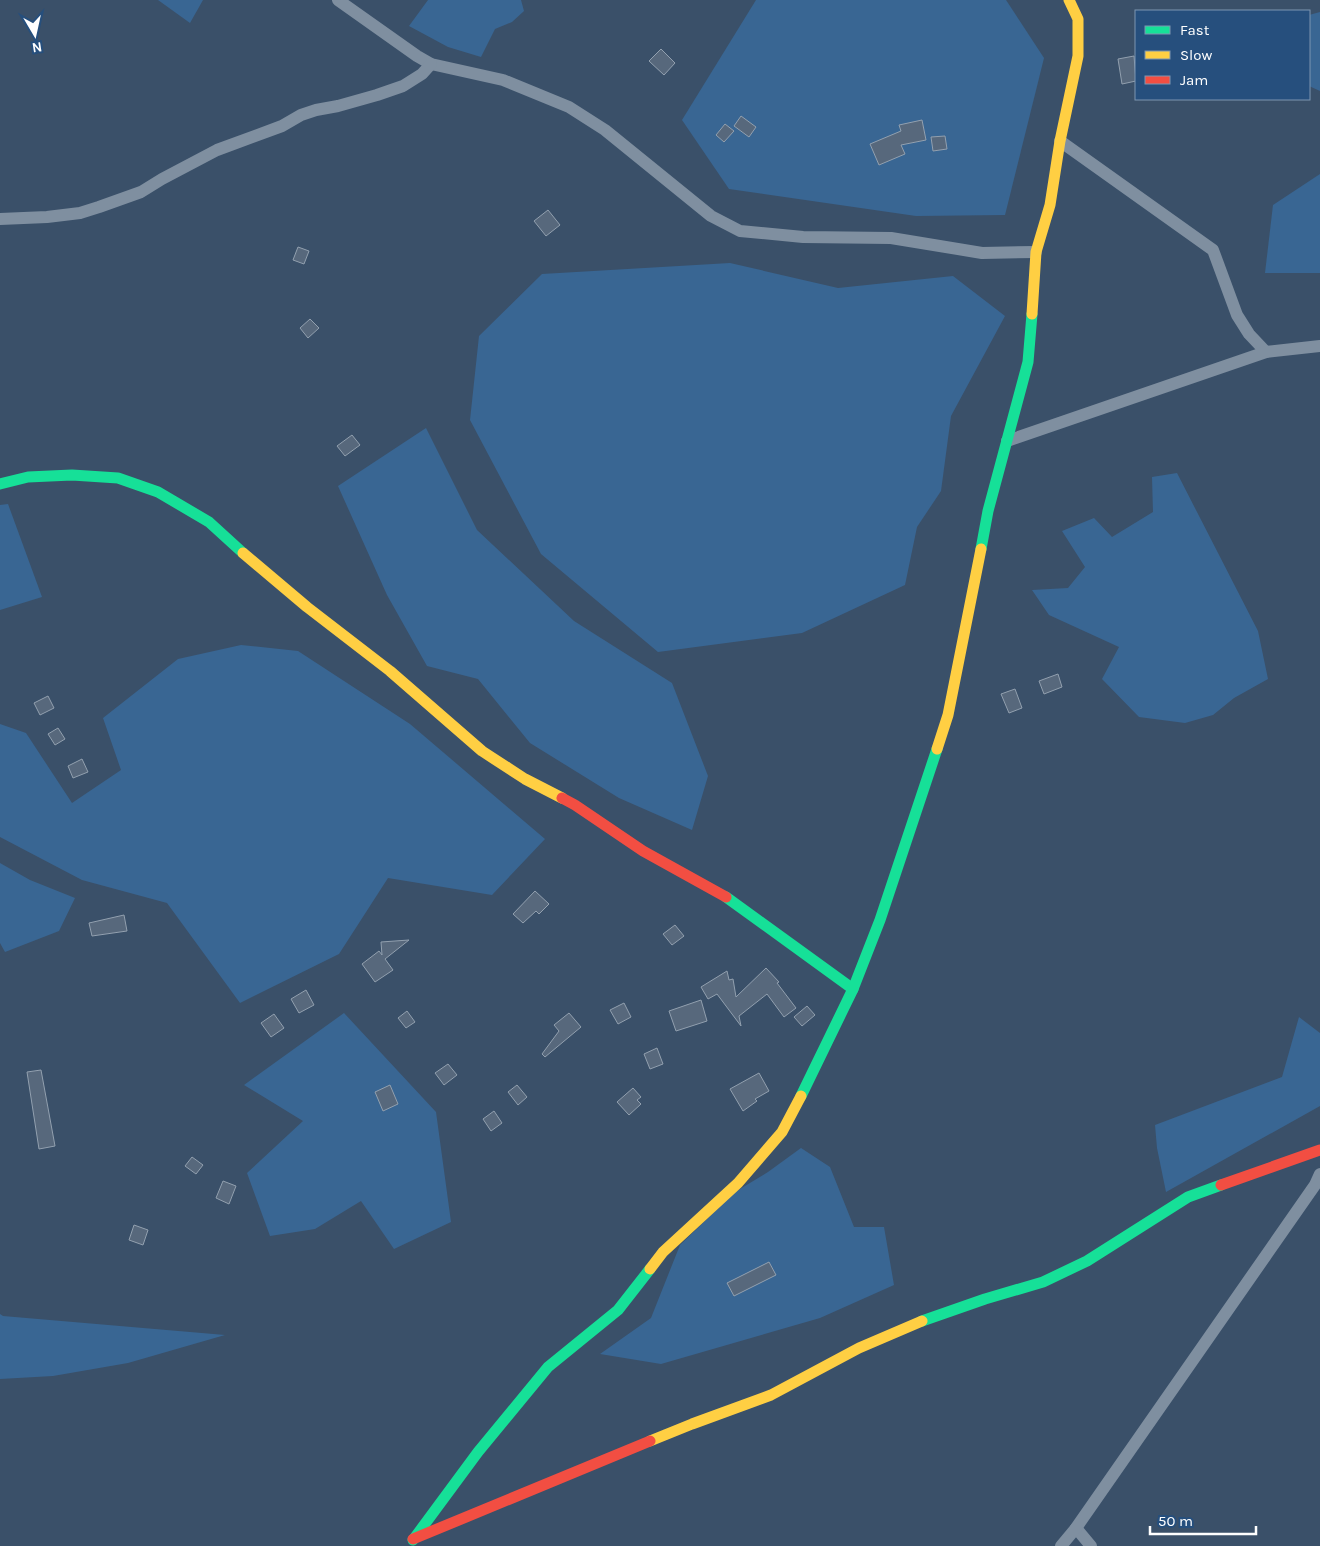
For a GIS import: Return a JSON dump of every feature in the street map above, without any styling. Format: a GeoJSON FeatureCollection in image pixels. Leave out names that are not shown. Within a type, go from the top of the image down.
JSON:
{"type":"FeatureCollection","features":[{"type":"Feature","properties":{"kind":"street"},"geometry":{"type":"LineString","coordinates":[[338,0],[417,56],[432,64],[503,80],[569,107],[605,130],[711,216],[740,231],[803,237],[891,238],[982,252],[1036,252]]}},
{"type":"Feature","properties":{"kind":"street"},"geometry":{"type":"LineString","coordinates":[[409,1543],[478,1452],[548,1367],[618,1310],[663,1252],[738,1183],[782,1132],[853,989],[880,920],[948,715],[988,511],[1028,362],[1036,252],[1050,205],[1060,141],[1078,56],[1078,19],[1069,0]]}},
{"type":"Feature","properties":{"kind":"street"},"geometry":{"type":"LineString","coordinates":[[0,220],[80,212],[142,192],[168,175],[217,150],[282,126],[301,114],[338,106],[403,86],[422,74],[432,64]]}},
{"type":"Feature","properties":{"kind":"street"},"geometry":{"type":"LineString","coordinates":[[1060,141],[1213,250],[1237,315],[1249,334],[1266,352]]}},
{"type":"Feature","properties":{"kind":"street"},"geometry":{"type":"LineString","coordinates":[[1007,441],[1266,352],[1320,346]]}},
{"type":"Feature","properties":{"kind":"street"},"geometry":{"type":"LineString","coordinates":[[0,484],[28,477],[72,475],[118,478],[158,492],[209,522],[259,567],[390,671],[482,751],[525,779],[575,806],[643,851],[728,898],[853,989]]}},
{"type":"Feature","properties":{"kind":"street"},"geometry":{"type":"LineString","coordinates":[[409,1543],[692,1424],[771,1395],[859,1348],[925,1320],[985,1299],[1043,1282],[1087,1261],[1188,1197],[1320,1150]]}},
{"type":"Feature","properties":{"kind":"street"},"geometry":{"type":"LineString","coordinates":[[1061,1546],[1076,1528],[1309,1193],[1320,1174]]}},
{"type":"Feature","properties":{"kind":"street"},"geometry":{"type":"LineString","coordinates":[[1076,1528],[1091,1546]]}},
{"type":"Feature","properties":{"kind":"shaded area"},"geometry":{"type":"Polygon","coordinates":[[[158,0],[203,0],[190,23],[158,0]]]}},
{"type":"Feature","properties":{"kind":"shaded area"},"geometry":{"type":"Polygon","coordinates":[[[428,0],[521,0],[524,11],[512,22],[495,29],[481,57],[448,47],[409,26],[428,0]]]}},
{"type":"Feature","properties":{"kind":"shaded area"},"geometry":{"type":"Polygon","coordinates":[[[756,0],[1006,0],[1044,58],[1005,215],[916,216],[729,189],[682,120],[756,0]]]}},
{"type":"Feature","properties":{"kind":"shaded area"},"geometry":{"type":"Polygon","coordinates":[[[1320,12],[1320,91],[1310,86],[1310,15],[1320,12]]]}},
{"type":"Feature","properties":{"kind":"shaded area"},"geometry":{"type":"Polygon","coordinates":[[[1320,174],[1320,273],[1265,273],[1273,205],[1320,174]]]}},
{"type":"Feature","properties":{"kind":"shaded area"},"geometry":{"type":"Polygon","coordinates":[[[730,263],[838,288],[953,276],[1005,316],[951,416],[941,491],[917,527],[905,585],[802,633],[658,652],[541,554],[470,420],[479,336],[542,274],[730,263]]]}},
{"type":"Feature","properties":{"kind":"shaded area"},"geometry":{"type":"Polygon","coordinates":[[[426,428],[477,530],[574,621],[672,683],[708,776],[692,830],[619,798],[530,743],[478,679],[427,666],[387,595],[338,486],[426,428]]]}},
{"type":"Feature","properties":{"kind":"shaded area"},"geometry":{"type":"Polygon","coordinates":[[[1177,473],[1258,631],[1268,679],[1234,698],[1213,715],[1185,723],[1139,717],[1102,679],[1119,647],[1049,615],[1032,590],[1068,588],[1085,567],[1062,531],[1094,518],[1112,537],[1153,512],[1152,477],[1177,473]]]}},
{"type":"Feature","properties":{"kind":"shaded area"},"geometry":{"type":"Polygon","coordinates":[[[8,504],[42,597],[0,610],[0,505],[8,504]]]}},
{"type":"Feature","properties":{"kind":"shaded area"},"geometry":{"type":"Polygon","coordinates":[[[241,645],[298,651],[410,724],[545,839],[492,895],[388,878],[339,954],[240,1003],[167,903],[82,880],[0,837],[0,724],[26,733],[72,803],[121,770],[103,718],[178,659],[241,645]]]}},
{"type":"Feature","properties":{"kind":"shaded area"},"geometry":{"type":"Polygon","coordinates":[[[0,863],[30,880],[75,898],[59,931],[5,952],[0,943],[0,863]]]}},
{"type":"Feature","properties":{"kind":"shaded area"},"geometry":{"type":"Polygon","coordinates":[[[344,1013],[436,1112],[451,1222],[394,1249],[361,1201],[315,1229],[270,1236],[247,1173],[303,1121],[244,1085],[344,1013]]]}},
{"type":"Feature","properties":{"kind":"shaded area"},"geometry":{"type":"Polygon","coordinates":[[[1299,1017],[1320,1033],[1320,1106],[1166,1192],[1157,1148],[1155,1125],[1282,1077],[1299,1017]]]}},
{"type":"Feature","properties":{"kind":"shaded area"},"geometry":{"type":"Polygon","coordinates":[[[801,1148],[830,1167],[854,1227],[884,1227],[894,1285],[820,1318],[661,1364],[600,1354],[651,1318],[680,1245],[735,1192],[768,1172],[801,1148]]]}},
{"type":"Feature","properties":{"kind":"shaded area"},"geometry":{"type":"Polygon","coordinates":[[[0,1314],[3,1316],[225,1335],[128,1363],[53,1376],[0,1379],[0,1314]]]}},
{"type":"Feature","properties":{"kind":"building"},"geometry":{"type":"Polygon","coordinates":[[[661,49],[675,63],[664,75],[649,61],[661,49]]]}},
{"type":"Feature","properties":{"kind":"building"},"geometry":{"type":"Polygon","coordinates":[[[1134,56],[1135,81],[1122,84],[1118,59],[1134,56]]]}},
{"type":"Feature","properties":{"kind":"building"},"geometry":{"type":"Polygon","coordinates":[[[741,116],[756,127],[749,137],[734,126],[741,116]]]}},
{"type":"Feature","properties":{"kind":"building"},"geometry":{"type":"Polygon","coordinates":[[[922,120],[926,140],[901,145],[905,154],[879,165],[870,144],[901,131],[899,125],[922,120]]]}},
{"type":"Feature","properties":{"kind":"building"},"geometry":{"type":"Polygon","coordinates":[[[725,124],[734,131],[724,142],[716,135],[725,124]]]}},
{"type":"Feature","properties":{"kind":"building"},"geometry":{"type":"Polygon","coordinates":[[[945,136],[947,149],[933,151],[931,137],[945,136]]]}},
{"type":"Feature","properties":{"kind":"building"},"geometry":{"type":"Polygon","coordinates":[[[548,210],[560,225],[546,236],[534,221],[548,210]]]}},
{"type":"Feature","properties":{"kind":"building"},"geometry":{"type":"Polygon","coordinates":[[[298,247],[309,251],[304,264],[293,260],[298,247]]]}},
{"type":"Feature","properties":{"kind":"building"},"geometry":{"type":"Polygon","coordinates":[[[310,319],[319,328],[308,338],[300,328],[310,319]]]}},
{"type":"Feature","properties":{"kind":"building"},"geometry":{"type":"Polygon","coordinates":[[[352,435],[360,445],[345,456],[337,446],[352,435]]]}},
{"type":"Feature","properties":{"kind":"building"},"geometry":{"type":"Polygon","coordinates":[[[1058,674],[1062,687],[1044,694],[1039,681],[1058,674]]]}},
{"type":"Feature","properties":{"kind":"building"},"geometry":{"type":"Polygon","coordinates":[[[1015,689],[1022,708],[1009,713],[1001,694],[1015,689]]]}},
{"type":"Feature","properties":{"kind":"building"},"geometry":{"type":"Polygon","coordinates":[[[48,696],[54,708],[40,715],[34,703],[48,696]]]}},
{"type":"Feature","properties":{"kind":"building"},"geometry":{"type":"Polygon","coordinates":[[[58,728],[65,739],[55,745],[48,734],[58,728]]]}},
{"type":"Feature","properties":{"kind":"building"},"geometry":{"type":"Polygon","coordinates":[[[82,759],[88,772],[73,778],[68,766],[82,759]]]}},
{"type":"Feature","properties":{"kind":"building"},"geometry":{"type":"Polygon","coordinates":[[[535,891],[549,904],[539,914],[536,911],[523,923],[513,914],[535,891]]]}},
{"type":"Feature","properties":{"kind":"building"},"geometry":{"type":"Polygon","coordinates":[[[124,915],[127,931],[92,936],[89,923],[124,915]]]}},
{"type":"Feature","properties":{"kind":"building"},"geometry":{"type":"Polygon","coordinates":[[[675,925],[684,936],[672,945],[663,934],[675,925]]]}},
{"type":"Feature","properties":{"kind":"building"},"geometry":{"type":"Polygon","coordinates":[[[409,940],[385,959],[393,970],[375,982],[362,964],[379,951],[382,955],[381,942],[409,940]]]}},
{"type":"Feature","properties":{"kind":"building"},"geometry":{"type":"Polygon","coordinates":[[[766,968],[779,982],[777,983],[796,1008],[784,1017],[767,994],[739,1016],[741,1026],[717,994],[708,999],[701,987],[727,971],[729,980],[733,979],[736,997],[766,968]]]}},
{"type":"Feature","properties":{"kind":"building"},"geometry":{"type":"Polygon","coordinates":[[[306,990],[314,1005],[299,1013],[291,999],[306,990]]]}},
{"type":"Feature","properties":{"kind":"building"},"geometry":{"type":"Polygon","coordinates":[[[701,1000],[707,1021],[676,1031],[669,1011],[701,1000]]]}},
{"type":"Feature","properties":{"kind":"building"},"geometry":{"type":"Polygon","coordinates":[[[624,1003],[631,1017],[618,1024],[610,1010],[624,1003]]]}},
{"type":"Feature","properties":{"kind":"building"},"geometry":{"type":"Polygon","coordinates":[[[807,1006],[815,1015],[802,1026],[794,1017],[807,1006]]]}},
{"type":"Feature","properties":{"kind":"building"},"geometry":{"type":"Polygon","coordinates":[[[407,1011],[415,1022],[406,1028],[398,1018],[407,1011]]]}},
{"type":"Feature","properties":{"kind":"building"},"geometry":{"type":"Polygon","coordinates":[[[569,1013],[581,1027],[545,1057],[542,1054],[559,1031],[554,1025],[569,1013]]]}},
{"type":"Feature","properties":{"kind":"building"},"geometry":{"type":"Polygon","coordinates":[[[274,1014],[284,1028],[271,1037],[261,1023],[274,1014]]]}},
{"type":"Feature","properties":{"kind":"building"},"geometry":{"type":"Polygon","coordinates":[[[657,1048],[663,1064],[650,1069],[644,1054],[657,1048]]]}},
{"type":"Feature","properties":{"kind":"building"},"geometry":{"type":"Polygon","coordinates":[[[448,1064],[457,1075],[444,1085],[435,1073],[448,1064]]]}},
{"type":"Feature","properties":{"kind":"building"},"geometry":{"type":"Polygon","coordinates":[[[41,1070],[55,1146],[39,1149],[27,1072],[41,1070]]]}},
{"type":"Feature","properties":{"kind":"building"},"geometry":{"type":"Polygon","coordinates":[[[759,1073],[769,1091],[755,1099],[757,1101],[743,1111],[730,1089],[759,1073]]]}},
{"type":"Feature","properties":{"kind":"building"},"geometry":{"type":"Polygon","coordinates":[[[390,1085],[398,1104],[383,1111],[375,1092],[390,1085]]]}},
{"type":"Feature","properties":{"kind":"building"},"geometry":{"type":"Polygon","coordinates":[[[517,1085],[527,1097],[518,1105],[508,1092],[517,1085]]]}},
{"type":"Feature","properties":{"kind":"building"},"geometry":{"type":"Polygon","coordinates":[[[633,1088],[641,1097],[637,1100],[641,1104],[629,1115],[617,1102],[633,1088]]]}},
{"type":"Feature","properties":{"kind":"building"},"geometry":{"type":"Polygon","coordinates":[[[494,1111],[502,1123],[491,1131],[483,1119],[494,1111]]]}},
{"type":"Feature","properties":{"kind":"building"},"geometry":{"type":"Polygon","coordinates":[[[192,1157],[203,1165],[196,1174],[185,1166],[192,1157]]]}},
{"type":"Feature","properties":{"kind":"building"},"geometry":{"type":"Polygon","coordinates":[[[223,1181],[236,1186],[229,1204],[216,1198],[223,1181]]]}},
{"type":"Feature","properties":{"kind":"building"},"geometry":{"type":"Polygon","coordinates":[[[134,1225],[148,1230],[143,1245],[129,1240],[134,1225]]]}},
{"type":"Feature","properties":{"kind":"building"},"geometry":{"type":"Polygon","coordinates":[[[769,1262],[776,1275],[734,1296],[727,1283],[769,1262]]]}},
{"type":"Feature","properties":{"kind":"traffic: fast"},"geometry":{"type":"LineString","coordinates":[[981,549],[988,511],[1028,362],[1032,314]]}},
{"type":"Feature","properties":{"kind":"traffic: fast"},"geometry":{"type":"LineString","coordinates":[[0,484],[28,477],[72,475],[118,478],[158,492],[209,522],[243,553]]}},
{"type":"Feature","properties":{"kind":"traffic: fast"},"geometry":{"type":"LineString","coordinates":[[801,1096],[853,989],[880,920],[937,749]]}},
{"type":"Feature","properties":{"kind":"traffic: fast"},"geometry":{"type":"LineString","coordinates":[[726,897],[853,989]]}},
{"type":"Feature","properties":{"kind":"traffic: fast"},"geometry":{"type":"LineString","coordinates":[[922,1321],[985,1299],[1043,1282],[1087,1261],[1188,1197],[1221,1185]]}},
{"type":"Feature","properties":{"kind":"traffic: fast"},"geometry":{"type":"LineString","coordinates":[[413,1540],[478,1452],[548,1367],[618,1310],[650,1269]]}},
{"type":"Feature","properties":{"kind":"traffic: slow"},"geometry":{"type":"LineString","coordinates":[[1032,314],[1036,252],[1050,205],[1060,141],[1078,56],[1078,19],[1069,0]]}},
{"type":"Feature","properties":{"kind":"traffic: slow"},"geometry":{"type":"LineString","coordinates":[[937,749],[948,715],[981,549]]}},
{"type":"Feature","properties":{"kind":"traffic: slow"},"geometry":{"type":"LineString","coordinates":[[243,553],[307,607],[390,671],[482,751],[525,779],[562,798]]}},
{"type":"Feature","properties":{"kind":"traffic: slow"},"geometry":{"type":"LineString","coordinates":[[650,1269],[663,1252],[738,1183],[782,1132],[801,1096]]}},
{"type":"Feature","properties":{"kind":"traffic: slow"},"geometry":{"type":"LineString","coordinates":[[650,1441],[771,1395],[859,1348],[922,1321]]}},
{"type":"Feature","properties":{"kind":"traffic: jam"},"geometry":{"type":"LineString","coordinates":[[562,798],[643,851],[726,897]]}},
{"type":"Feature","properties":{"kind":"traffic: jam"},"geometry":{"type":"LineString","coordinates":[[1221,1185],[1320,1150]]}},
{"type":"Feature","properties":{"kind":"traffic: jam"},"geometry":{"type":"LineString","coordinates":[[413,1539],[650,1441]]}}]}
